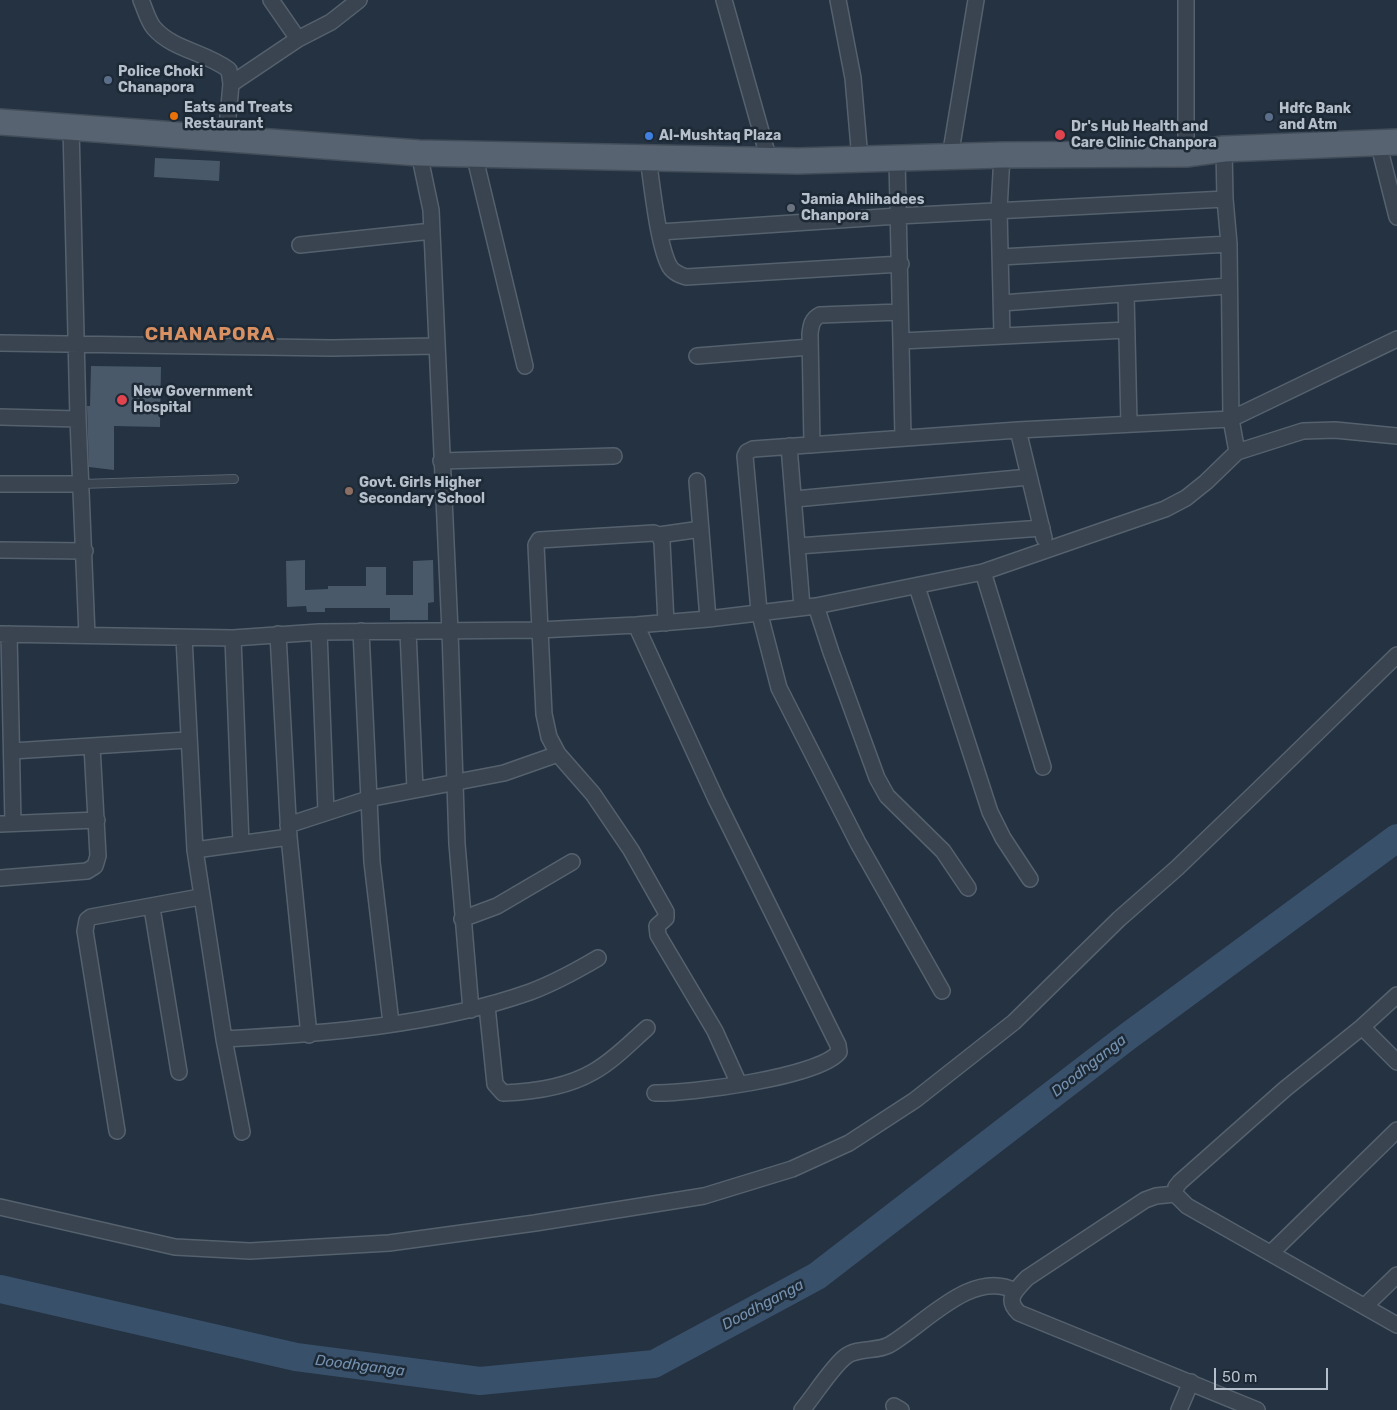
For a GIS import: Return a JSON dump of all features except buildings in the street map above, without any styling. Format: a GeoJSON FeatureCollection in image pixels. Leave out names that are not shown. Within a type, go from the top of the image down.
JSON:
{"type":"FeatureCollection","features":[{"type":"Feature","properties":{"kind":"main road"},"geometry":{"type":"LineString","coordinates":[[0,122],[419,153],[769,160],[1002,155],[1186,154],[1224,149],[1388,142]]}},
{"type":"Feature","properties":{"kind":"street"},"geometry":{"type":"LineString","coordinates":[[142,0],[154,28],[174,43],[223,65],[228,70],[231,84],[226,140]]}},
{"type":"Feature","properties":{"kind":"street"},"geometry":{"type":"LineString","coordinates":[[271,0],[298,39]]}},
{"type":"Feature","properties":{"kind":"street"},"geometry":{"type":"LineString","coordinates":[[231,84],[298,39],[331,22],[359,0]]}},
{"type":"Feature","properties":{"kind":"street"},"geometry":{"type":"LineString","coordinates":[[724,0],[769,160]]}},
{"type":"Feature","properties":{"kind":"street"},"geometry":{"type":"LineString","coordinates":[[838,0],[853,78],[860,159]]}},
{"type":"Feature","properties":{"kind":"street"},"geometry":{"type":"LineString","coordinates":[[950,157],[976,0]]}},
{"type":"Feature","properties":{"kind":"street"},"geometry":{"type":"LineString","coordinates":[[1186,0],[1186,154]]}},
{"type":"Feature","properties":{"kind":"street"},"geometry":{"type":"LineString","coordinates":[[71,127],[78,419],[87,635]]}},
{"type":"Feature","properties":{"kind":"street"},"geometry":{"type":"LineString","coordinates":[[1388,142],[1397,217]]}},
{"type":"Feature","properties":{"kind":"street"},"geometry":{"type":"LineString","coordinates":[[1224,149],[1225,199],[1229,244],[1231,420],[1237,452]]}},
{"type":"Feature","properties":{"kind":"street"},"geometry":{"type":"LineString","coordinates":[[419,153],[429,201],[432,231],[455,784],[462,919],[471,1010]]}},
{"type":"Feature","properties":{"kind":"street"},"geometry":{"type":"LineString","coordinates":[[474,154],[525,366]]}},
{"type":"Feature","properties":{"kind":"street"},"geometry":{"type":"LineString","coordinates":[[1002,155],[1000,210],[1002,336]]}},
{"type":"Feature","properties":{"kind":"street"},"geometry":{"type":"LineString","coordinates":[[648,158],[660,232],[671,269],[686,277],[901,264]]}},
{"type":"Feature","properties":{"kind":"street"},"geometry":{"type":"LineString","coordinates":[[897,158],[901,264],[900,312],[903,437]]}},
{"type":"Feature","properties":{"kind":"street"},"geometry":{"type":"LineString","coordinates":[[660,232],[1000,210],[1225,199]]}},
{"type":"Feature","properties":{"kind":"street"},"geometry":{"type":"LineString","coordinates":[[300,245],[432,231]]}},
{"type":"Feature","properties":{"kind":"street"},"geometry":{"type":"LineString","coordinates":[[1001,257],[1229,244]]}},
{"type":"Feature","properties":{"kind":"street"},"geometry":{"type":"LineString","coordinates":[[1002,303],[1228,286]]}},
{"type":"Feature","properties":{"kind":"street"},"geometry":{"type":"LineString","coordinates":[[1126,294],[1129,424]]}},
{"type":"Feature","properties":{"kind":"street"},"geometry":{"type":"LineString","coordinates":[[812,445],[810,326],[815,318],[820,315],[900,312]]}},
{"type":"Feature","properties":{"kind":"street"},"geometry":{"type":"LineString","coordinates":[[901,341],[1127,330]]}},
{"type":"Feature","properties":{"kind":"street"},"geometry":{"type":"LineString","coordinates":[[942,991],[858,843],[787,707],[779,688],[759,611],[747,452],[753,449],[903,437],[1231,420],[1397,339]]}},
{"type":"Feature","properties":{"kind":"street"},"geometry":{"type":"LineString","coordinates":[[0,343],[332,348],[436,346]]}},
{"type":"Feature","properties":{"kind":"street"},"geometry":{"type":"LineString","coordinates":[[697,356],[810,347]]}},
{"type":"Feature","properties":{"kind":"street"},"geometry":{"type":"LineString","coordinates":[[0,416],[78,419]]}},
{"type":"Feature","properties":{"kind":"street"},"geometry":{"type":"LineString","coordinates":[[1018,430],[1048,549]]}},
{"type":"Feature","properties":{"kind":"street"},"geometry":{"type":"LineString","coordinates":[[97,820],[7,823],[12,751],[4,634],[234,638],[319,632],[540,630],[666,623],[809,606],[917,587],[983,572],[1165,508],[1186,498],[1237,452],[1303,431],[1335,430],[1397,436]]}},
{"type":"Feature","properties":{"kind":"street"},"geometry":{"type":"LineString","coordinates":[[789,446],[798,546],[809,606],[830,652],[877,778],[887,796],[935,841],[968,888]]}},
{"type":"Feature","properties":{"kind":"street"},"geometry":{"type":"LineString","coordinates":[[441,461],[614,456]]}},
{"type":"Feature","properties":{"kind":"street"},"geometry":{"type":"LineString","coordinates":[[795,499],[1029,477]]}},
{"type":"Feature","properties":{"kind":"street"},"geometry":{"type":"LineString","coordinates":[[697,481],[708,619]]}},
{"type":"Feature","properties":{"kind":"street"},"geometry":{"type":"LineString","coordinates":[[0,484],[82,484]]}},
{"type":"Feature","properties":{"kind":"street"},"geometry":{"type":"LineString","coordinates":[[798,546],[1042,528]]}},
{"type":"Feature","properties":{"kind":"street"},"geometry":{"type":"LineString","coordinates":[[701,529],[659,535],[654,533],[538,540],[536,545],[544,714],[549,737],[558,754],[598,802],[631,850],[666,912],[666,918],[657,926],[658,935],[715,1031],[739,1084]]}},
{"type":"Feature","properties":{"kind":"street"},"geometry":{"type":"LineString","coordinates":[[659,535],[662,542],[666,623]]}},
{"type":"Feature","properties":{"kind":"street"},"geometry":{"type":"LineString","coordinates":[[0,550],[85,551]]}},
{"type":"Feature","properties":{"kind":"street"},"geometry":{"type":"LineString","coordinates":[[983,572],[1043,768]]}},
{"type":"Feature","properties":{"kind":"street"},"geometry":{"type":"LineString","coordinates":[[917,587],[990,812],[1003,838],[1030,880]]}},
{"type":"Feature","properties":{"kind":"street"},"geometry":{"type":"LineString","coordinates":[[636,625],[716,800],[838,1045],[839,1052],[837,1055],[796,1072],[679,1094],[655,1093]]}},
{"type":"Feature","properties":{"kind":"street"},"geometry":{"type":"LineString","coordinates":[[408,631],[415,789]]}},
{"type":"Feature","properties":{"kind":"street"},"geometry":{"type":"LineString","coordinates":[[319,632],[326,812]]}},
{"type":"Feature","properties":{"kind":"street"},"geometry":{"type":"LineString","coordinates":[[361,632],[372,862],[391,1023]]}},
{"type":"Feature","properties":{"kind":"street"},"geometry":{"type":"LineString","coordinates":[[278,634],[288,831],[309,1035]]}},
{"type":"Feature","properties":{"kind":"street"},"geometry":{"type":"LineString","coordinates":[[184,638],[187,740],[200,897],[242,1132]]}},
{"type":"Feature","properties":{"kind":"street"},"geometry":{"type":"LineString","coordinates":[[234,638],[241,844]]}},
{"type":"Feature","properties":{"kind":"street"},"geometry":{"type":"LineString","coordinates":[[0,1207],[175,1247],[250,1251],[389,1243],[535,1223],[704,1196],[792,1168],[849,1143],[907,1105],[1006,1028],[1119,919],[1219,828],[1397,655]]}},
{"type":"Feature","properties":{"kind":"street"},"geometry":{"type":"LineString","coordinates":[[12,751],[187,740]]}},
{"type":"Feature","properties":{"kind":"street"},"geometry":{"type":"LineString","coordinates":[[0,878],[87,871],[95,866],[98,856],[92,746]]}},
{"type":"Feature","properties":{"kind":"street"},"geometry":{"type":"LineString","coordinates":[[195,850],[241,844],[288,831],[326,812],[368,799],[415,789],[455,784],[504,773],[558,754]]}},
{"type":"Feature","properties":{"kind":"street"},"geometry":{"type":"LineString","coordinates":[[462,919],[497,906],[572,862]]}},
{"type":"Feature","properties":{"kind":"street"},"geometry":{"type":"LineString","coordinates":[[117,1131],[85,930],[87,920],[91,917],[152,908],[200,897]]}},
{"type":"Feature","properties":{"kind":"street"},"geometry":{"type":"LineString","coordinates":[[152,908],[179,1072]]}},
{"type":"Feature","properties":{"kind":"street"},"geometry":{"type":"LineString","coordinates":[[224,1039],[309,1035],[471,1010],[531,992],[566,977],[598,958]]}},
{"type":"Feature","properties":{"kind":"street"},"geometry":{"type":"LineString","coordinates":[[1175,1194],[1176,1187],[1180,1182],[1285,1089],[1362,1028],[1397,996]]}},
{"type":"Feature","properties":{"kind":"street"},"geometry":{"type":"LineString","coordinates":[[487,1006],[495,1084],[503,1093],[519,1093],[561,1084],[592,1073],[647,1028]]}},
{"type":"Feature","properties":{"kind":"street"},"geometry":{"type":"LineString","coordinates":[[1362,1028],[1397,1062]]}},
{"type":"Feature","properties":{"kind":"street"},"geometry":{"type":"LineString","coordinates":[[1271,1253],[1397,1130]]}},
{"type":"Feature","properties":{"kind":"street"},"geometry":{"type":"LineString","coordinates":[[1175,1194],[1187,1206],[1397,1324]]}},
{"type":"Feature","properties":{"kind":"street"},"geometry":{"type":"LineString","coordinates":[[1175,1194],[1156,1196],[1145,1200],[1027,1278],[1015,1291],[1011,1300],[1013,1307],[1019,1313],[1257,1410]]}},
{"type":"Feature","properties":{"kind":"street"},"geometry":{"type":"LineString","coordinates":[[1365,1306],[1397,1275]]}},
{"type":"Feature","properties":{"kind":"street"},"geometry":{"type":"LineString","coordinates":[[802,1410],[846,1356],[887,1346],[934,1312],[980,1286],[992,1284],[1015,1291]]}},
{"type":"Feature","properties":{"kind":"street"},"geometry":{"type":"LineString","coordinates":[[1179,1410],[1191,1382]]}},
{"type":"Feature","properties":{"kind":"lane"},"geometry":{"type":"LineString","coordinates":[[82,484],[234,479]]}},
{"type":"Feature","properties":{"kind":"waterway","name":"Doodhganga"},"geometry":{"type":"LineString","coordinates":[[0,1289],[296,1357],[480,1381],[654,1364],[817,1276],[1127,1037],[1397,838]]}},
{"type":"Feature","properties":{"kind":"place","name":"Police Choki Chanapora"},"geometry":{"type":"Point","coordinates":[108,80]}},
{"type":"Feature","properties":{"kind":"place","name":"Eats and Treats Restaurant"},"geometry":{"type":"Point","coordinates":[174,116]}},
{"type":"Feature","properties":{"kind":"place","name":"Hdfc Bank and Atm"},"geometry":{"type":"Point","coordinates":[1269,117]}},
{"type":"Feature","properties":{"kind":"place","name":"Dr's Hub Health and Care Clinic Chanpora"},"geometry":{"type":"Point","coordinates":[1060,135]}},
{"type":"Feature","properties":{"kind":"place","name":"Al-Mushtaq Plaza"},"geometry":{"type":"Point","coordinates":[649,136]}},
{"type":"Feature","properties":{"kind":"place","name":"Jamia Ahlihadees Chanpora"},"geometry":{"type":"Point","coordinates":[791,208]}},
{"type":"Feature","properties":{"kind":"place","name":"New Government Hospital"},"geometry":{"type":"Point","coordinates":[122,400]}},
{"type":"Feature","properties":{"kind":"place","name":"Govt. Girls Higher Secondary School"},"geometry":{"type":"Point","coordinates":[349,491]}},
{"type":"Feature","properties":{"kind":"district","name":"CHANAPORA"},"geometry":{"type":"Point","coordinates":[210,335]}}]}
